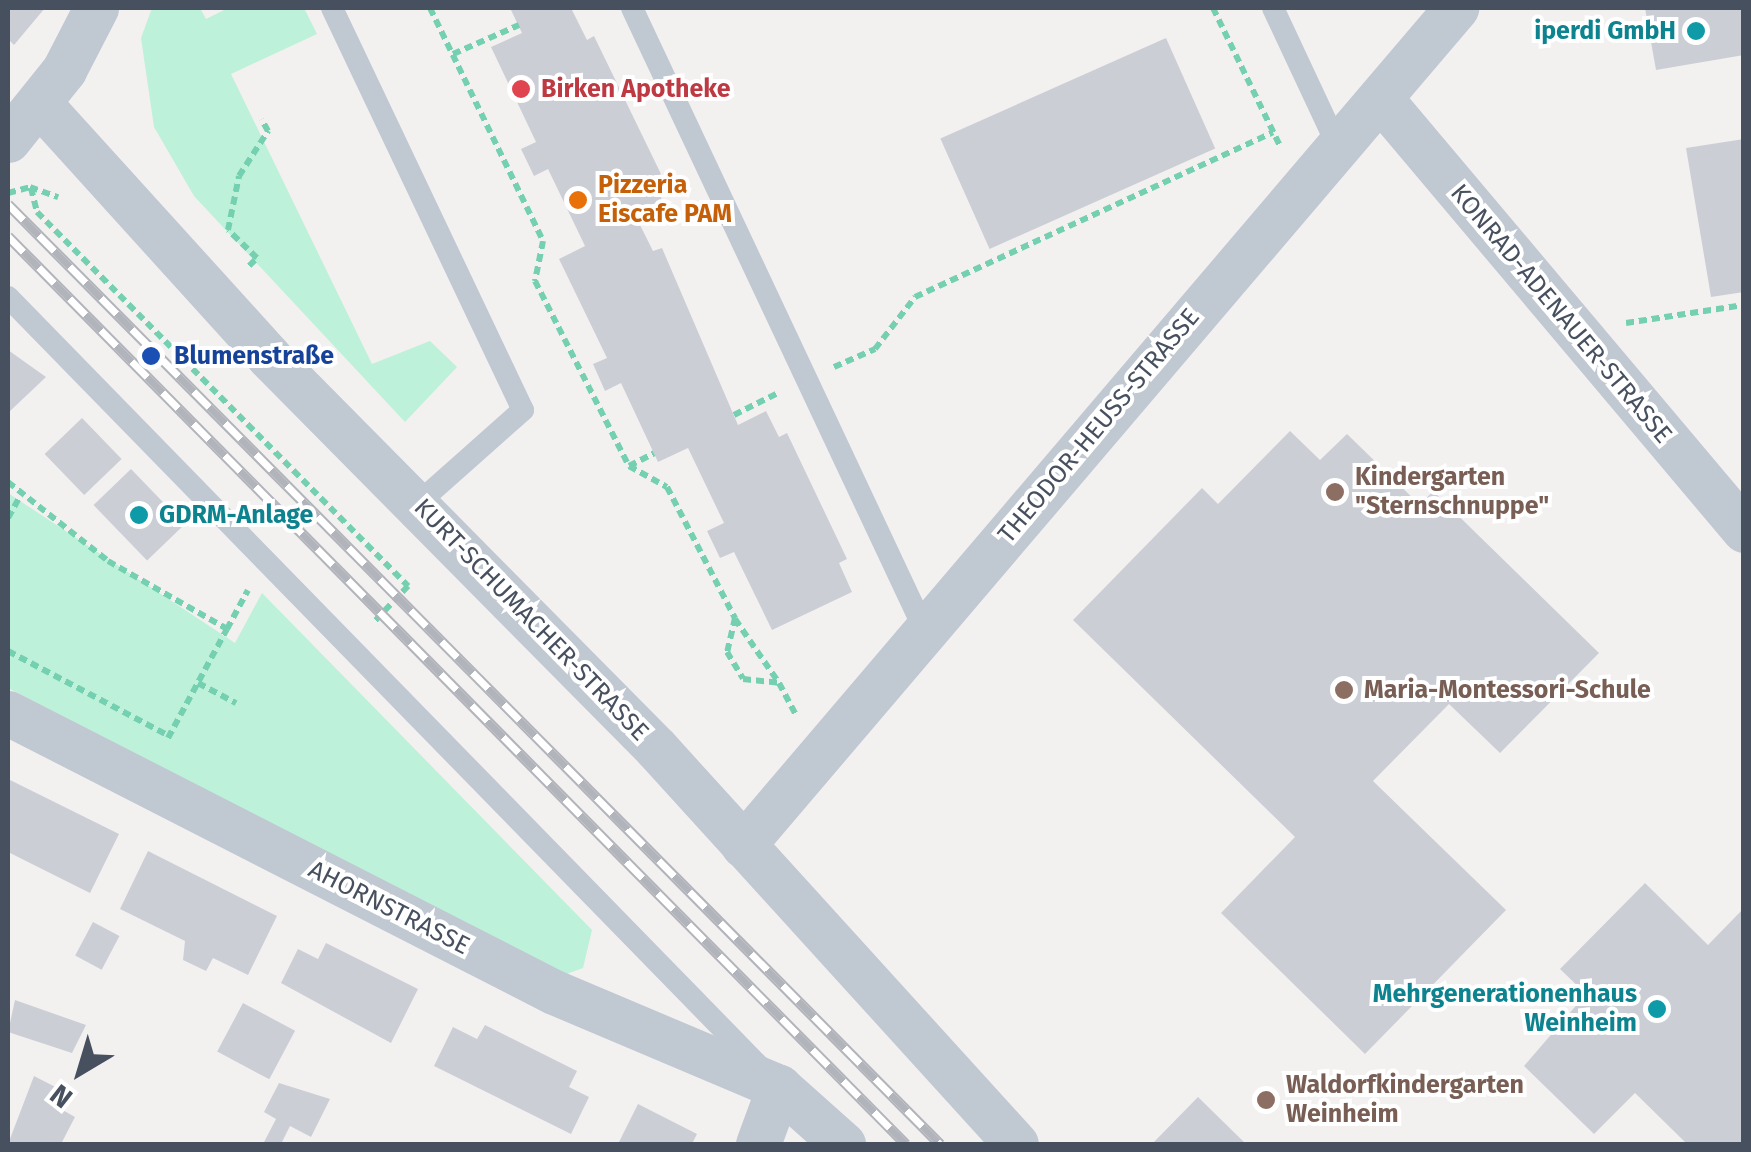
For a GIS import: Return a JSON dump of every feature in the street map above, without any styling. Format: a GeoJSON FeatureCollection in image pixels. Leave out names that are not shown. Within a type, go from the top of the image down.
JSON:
{"type":"FeatureCollection","features":[{"type":"Feature","properties":{"kind":"street"},"geometry":{"type":"LineString","coordinates":[[8,140],[39,104],[96,8]]}},
{"type":"Feature","properties":{"kind":"street","name":"THEODOR-HEUSS-STRASSE"},"geometry":{"type":"LineString","coordinates":[[742,845],[1456,8]]}},
{"type":"Feature","properties":{"kind":"street","name":"KONRAD-ADENAUER-STRASSE"},"geometry":{"type":"LineString","coordinates":[[1380,98],[1744,530]]}},
{"type":"Feature","properties":{"kind":"street","name":"KURT-SCHUMACHER-STRASSE"},"geometry":{"type":"LineString","coordinates":[[39,104],[215,298],[742,845],[1016,1144]]}},
{"type":"Feature","properties":{"kind":"street","name":"AHORNSTRASSE"},"geometry":{"type":"LineString","coordinates":[[8,713],[554,992],[778,1087],[842,1144]]}},
{"type":"Feature","properties":{"kind":"street"},"geometry":{"type":"LineString","coordinates":[[758,1144],[778,1087]]}},
{"type":"Feature","properties":{"kind":"lane"},"geometry":{"type":"LineString","coordinates":[[332,8],[523,410],[417,504]]}},
{"type":"Feature","properties":{"kind":"lane"},"geometry":{"type":"LineString","coordinates":[[632,8],[925,631]]}},
{"type":"Feature","properties":{"kind":"lane"},"geometry":{"type":"LineString","coordinates":[[1272,8],[1338,147]]}},
{"type":"Feature","properties":{"kind":"lane"},"geometry":{"type":"LineString","coordinates":[[8,297],[778,1087]]}},
{"type":"Feature","properties":{"kind":"path"},"geometry":{"type":"LineString","coordinates":[[430,8],[544,240],[535,281],[629,466],[667,487],[735,618],[779,684],[819,756]]}},
{"type":"Feature","properties":{"kind":"path"},"geometry":{"type":"LineString","coordinates":[[1214,8],[1302,190]]}},
{"type":"Feature","properties":{"kind":"path"},"geometry":{"type":"LineString","coordinates":[[453,54],[518,25]]}},
{"type":"Feature","properties":{"kind":"path"},"geometry":{"type":"LineString","coordinates":[[171,346],[257,258],[228,230],[238,176],[268,131],[262,120]]}},
{"type":"Feature","properties":{"kind":"path"},"geometry":{"type":"LineString","coordinates":[[734,414],[875,349],[915,297],[1273,132]]}},
{"type":"Feature","properties":{"kind":"path"},"geometry":{"type":"LineString","coordinates":[[30,187],[37,212],[408,586],[351,645]]}},
{"type":"Feature","properties":{"kind":"path"},"geometry":{"type":"LineString","coordinates":[[1576,331],[1744,305]]}},
{"type":"Feature","properties":{"kind":"path"},"geometry":{"type":"LineString","coordinates":[[629,466],[654,453]]}},
{"type":"Feature","properties":{"kind":"path"},"geometry":{"type":"LineString","coordinates":[[8,482],[108,561],[226,629]]}},
{"type":"Feature","properties":{"kind":"path"},"geometry":{"type":"LineString","coordinates":[[8,518],[22,493]]}},
{"type":"Feature","properties":{"kind":"path"},"geometry":{"type":"LineString","coordinates":[[174,727],[266,558]]}},
{"type":"Feature","properties":{"kind":"path"},"geometry":{"type":"LineString","coordinates":[[735,618],[727,652],[743,680],[779,684]]}},
{"type":"Feature","properties":{"kind":"path"},"geometry":{"type":"LineString","coordinates":[[8,651],[169,736]]}},
{"type":"Feature","properties":{"kind":"path"},"geometry":{"type":"LineString","coordinates":[[198,683],[236,703]]}},
{"type":"Feature","properties":{"kind":"green space"},"geometry":{"type":"Polygon","coordinates":[[[152,8],[200,8],[206,19],[228,8],[304,8],[317,34],[231,74],[372,364],[430,341],[457,367],[405,422],[194,196],[154,127],[141,38],[152,8]]]}},
{"type":"Feature","properties":{"kind":"green space"},"geometry":{"type":"Polygon","coordinates":[[[8,493],[235,643],[262,593],[592,930],[583,968],[561,976],[8,688],[8,493]]]}},
{"type":"Feature","properties":{"kind":"building"},"geometry":{"type":"Polygon","coordinates":[[[8,8],[45,8],[14,45],[8,39],[8,8]]]}},
{"type":"Feature","properties":{"kind":"building"},"geometry":{"type":"Polygon","coordinates":[[[510,8],[571,8],[587,40],[594,36],[661,174],[652,179],[666,208],[638,221],[653,251],[662,248],[738,425],[766,411],[779,437],[787,433],[847,559],[839,563],[852,592],[772,630],[734,552],[720,558],[707,531],[724,523],[688,448],[658,462],[621,383],[605,391],[593,364],[607,358],[559,259],[585,246],[548,169],[534,176],[521,149],[536,142],[491,47],[522,33],[510,8]]]}},
{"type":"Feature","properties":{"kind":"building","name":"iperdi GmbH"},"geometry":{"type":"Polygon","coordinates":[[[1645,8],[1744,8],[1744,55],[1656,70],[1645,8]]]}},
{"type":"Feature","properties":{"kind":"building"},"geometry":{"type":"Polygon","coordinates":[[[1166,38],[1215,149],[990,249],[940,138],[1166,38]]]}},
{"type":"Feature","properties":{"kind":"building"},"geometry":{"type":"Polygon","coordinates":[[[1744,139],[1744,292],[1711,297],[1686,148],[1744,139]]]}},
{"type":"Feature","properties":{"kind":"building"},"geometry":{"type":"Polygon","coordinates":[[[8,350],[46,377],[8,413],[8,350]]]}},
{"type":"Feature","properties":{"kind":"building"},"geometry":{"type":"Polygon","coordinates":[[[82,418],[122,459],[84,495],[45,454],[82,418]]]}},
{"type":"Feature","properties":{"kind":"building"},"geometry":{"type":"Polygon","coordinates":[[[1290,431],[1320,460],[1347,434],[1420,505],[1433,491],[1599,653],[1500,753],[1449,704],[1373,781],[1506,910],[1365,1054],[1221,913],[1295,837],[1073,620],[1202,488],[1218,504],[1290,431]]]}},
{"type":"Feature","properties":{"kind":"building","name":"GDRM-Anlage"},"geometry":{"type":"Polygon","coordinates":[[[131,469],[184,524],[147,561],[94,505],[131,469]]]}},
{"type":"Feature","properties":{"kind":"building"},"geometry":{"type":"Polygon","coordinates":[[[8,779],[119,834],[90,893],[8,852],[8,779]]]}},
{"type":"Feature","properties":{"kind":"building"},"geometry":{"type":"Polygon","coordinates":[[[148,851],[277,916],[248,975],[213,958],[206,971],[183,960],[185,941],[120,909],[148,851]]]}},
{"type":"Feature","properties":{"kind":"building","name":"Mehrgenerationenhaus Weinheim"},"geometry":{"type":"Polygon","coordinates":[[[1645,883],[1708,945],[1744,908],[1744,1144],[1687,1144],[1635,1093],[1594,1134],[1524,1066],[1586,994],[1560,969],[1645,883]]]}},
{"type":"Feature","properties":{"kind":"building"},"geometry":{"type":"Polygon","coordinates":[[[93,922],[119,936],[102,970],[75,956],[93,922]]]}},
{"type":"Feature","properties":{"kind":"building"},"geometry":{"type":"Polygon","coordinates":[[[326,943],[418,989],[391,1043],[281,983],[298,949],[318,959],[326,943]]]}},
{"type":"Feature","properties":{"kind":"building"},"geometry":{"type":"Polygon","coordinates":[[[15,1000],[86,1025],[72,1053],[8,1032],[15,1000]]]}},
{"type":"Feature","properties":{"kind":"building"},"geometry":{"type":"Polygon","coordinates":[[[243,1003],[295,1031],[269,1079],[217,1052],[243,1003]]]}},
{"type":"Feature","properties":{"kind":"building"},"geometry":{"type":"Polygon","coordinates":[[[485,1025],[577,1071],[569,1087],[589,1097],[571,1134],[434,1066],[453,1027],[477,1039],[485,1025]]]}},
{"type":"Feature","properties":{"kind":"building"},"geometry":{"type":"Polygon","coordinates":[[[34,1076],[67,1093],[59,1108],[75,1117],[61,1144],[8,1144],[34,1076]]]}},
{"type":"Feature","properties":{"kind":"building"},"geometry":{"type":"Polygon","coordinates":[[[279,1083],[330,1099],[311,1137],[290,1126],[281,1144],[263,1144],[276,1119],[264,1112],[279,1083]]]}},
{"type":"Feature","properties":{"kind":"building"},"geometry":{"type":"Polygon","coordinates":[[[1198,1097],[1246,1144],[1152,1144],[1198,1097]]]}},
{"type":"Feature","properties":{"kind":"building"},"geometry":{"type":"Polygon","coordinates":[[[638,1104],[697,1134],[692,1144],[618,1144],[638,1104]]]}},
{"type":"Feature","properties":{"kind":"railway"},"geometry":{"type":"LineString","coordinates":[[8,204],[940,1144]]}},
{"type":"Feature","properties":{"kind":"railway"},"geometry":{"type":"LineString","coordinates":[[8,236],[906,1144]]}},
{"type":"Feature","properties":{"kind":"place","name":"iperdi GmbH"},"geometry":{"type":"Point","coordinates":[1696,31]}},
{"type":"Feature","properties":{"kind":"place","name":"Birken Apotheke"},"geometry":{"type":"Point","coordinates":[521,89]}},
{"type":"Feature","properties":{"kind":"place","name":"Pizzeria Eiscafe PAM"},"geometry":{"type":"Point","coordinates":[578,200]}},
{"type":"Feature","properties":{"kind":"place","name":"Blumenstraße"},"geometry":{"type":"Point","coordinates":[151,356]}},
{"type":"Feature","properties":{"kind":"place","name":"Kindergarten \"Sternschnuppe\""},"geometry":{"type":"Point","coordinates":[1335,492]}},
{"type":"Feature","properties":{"kind":"place","name":"GDRM-Anlage"},"geometry":{"type":"Point","coordinates":[139,515]}},
{"type":"Feature","properties":{"kind":"place","name":"Maria-Montessori-Schule"},"geometry":{"type":"Point","coordinates":[1344,690]}},
{"type":"Feature","properties":{"kind":"place","name":"Mehrgenerationenhaus Weinheim"},"geometry":{"type":"Point","coordinates":[1657,1009]}},
{"type":"Feature","properties":{"kind":"place","name":"Waldorfkindergarten Weinheim"},"geometry":{"type":"Point","coordinates":[1266,1100]}}]}
